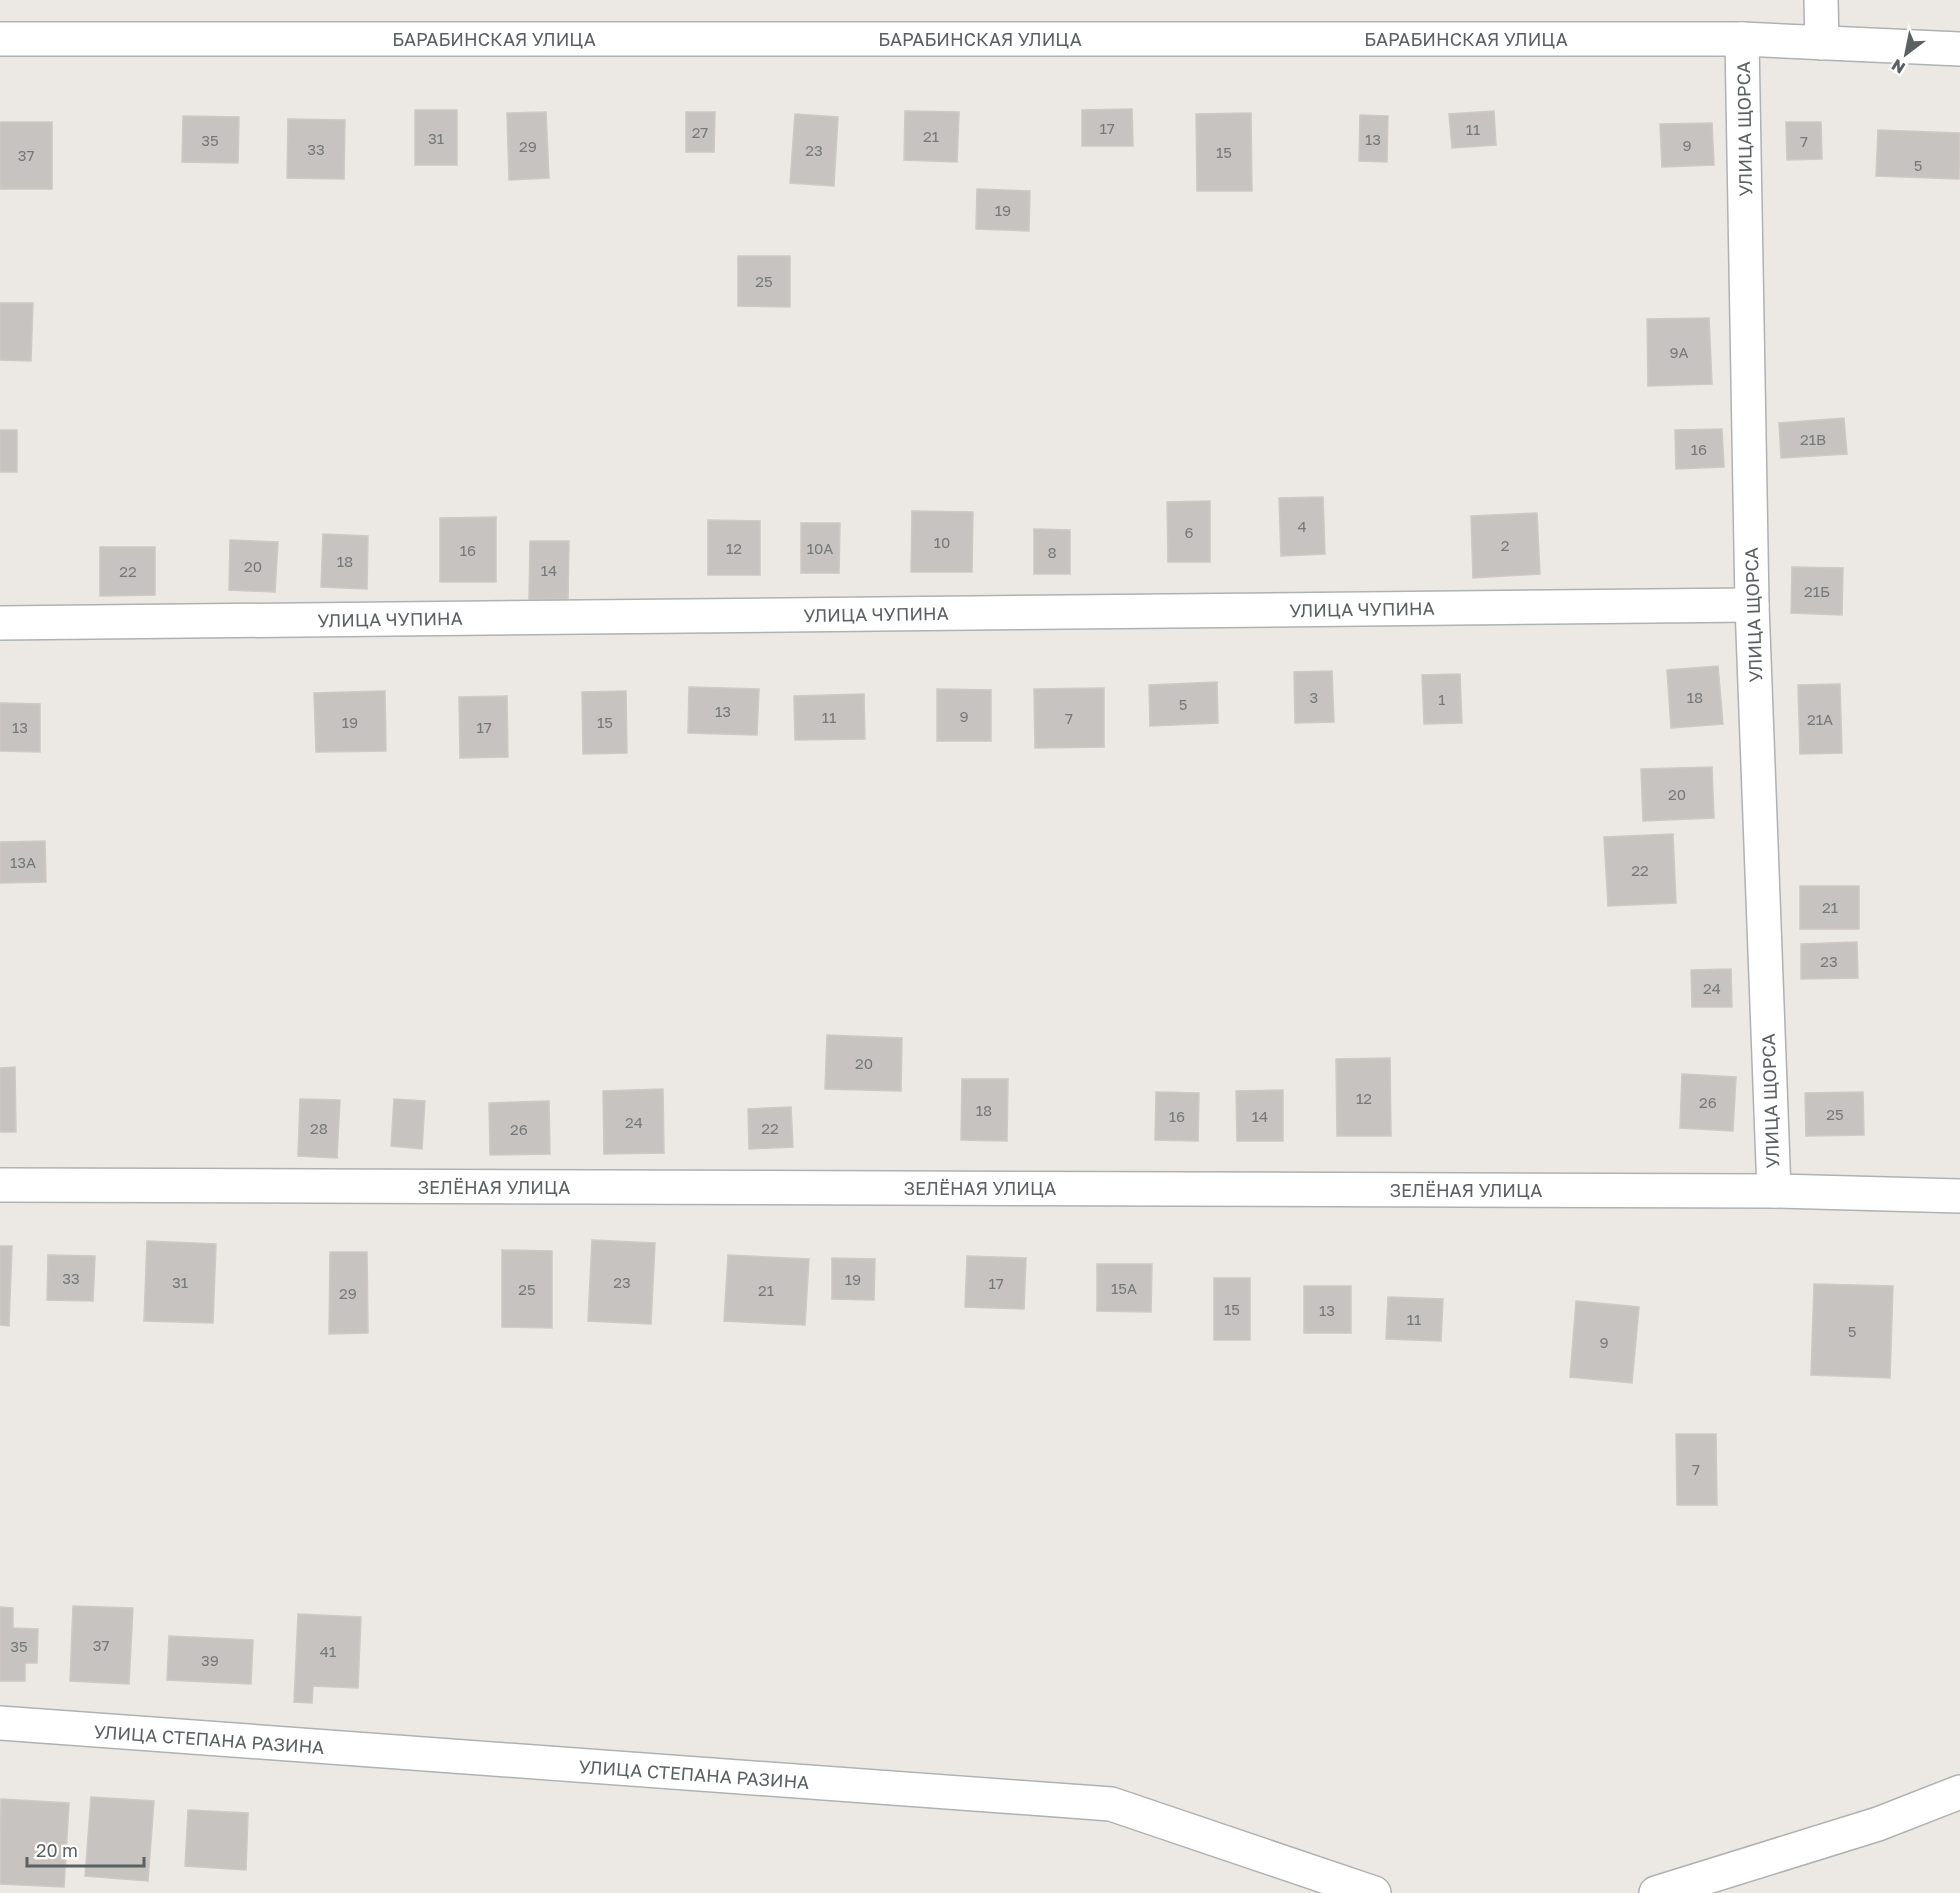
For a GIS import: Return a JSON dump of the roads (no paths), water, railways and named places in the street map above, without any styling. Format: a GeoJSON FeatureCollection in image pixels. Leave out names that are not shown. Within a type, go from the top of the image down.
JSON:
{"type":"FeatureCollection","features":[{"type":"Feature","properties":{"kind":"street"},"geometry":{"type":"LineString","coordinates":[[1821,0],[1822,43]]}},
{"type":"Feature","properties":{"kind":"street","name":"БАРАБИНСКАЯ УЛИЦА"},"geometry":{"type":"LineString","coordinates":[[0,39],[1742,39],[1960,49]]}},
{"type":"Feature","properties":{"kind":"street","name":"УЛИЦА ЩОРСА"},"geometry":{"type":"LineString","coordinates":[[1742,39],[1752,605],[1773,1191]]}},
{"type":"Feature","properties":{"kind":"street","name":"УЛИЦА ЧУПИНА"},"geometry":{"type":"LineString","coordinates":[[0,623],[1752,605]]}},
{"type":"Feature","properties":{"kind":"street","name":"ЗЕЛЁНАЯ УЛИЦА"},"geometry":{"type":"LineString","coordinates":[[0,1185],[1773,1191],[1960,1196]]}},
{"type":"Feature","properties":{"kind":"street","name":"УЛИЦА СТЕПАНА РАЗИНА"},"geometry":{"type":"LineString","coordinates":[[0,1723],[1111,1804],[1374,1893]]}},
{"type":"Feature","properties":{"kind":"street"},"geometry":{"type":"LineString","coordinates":[[1656,1893],[1878,1824],[1960,1792]]}}]}
